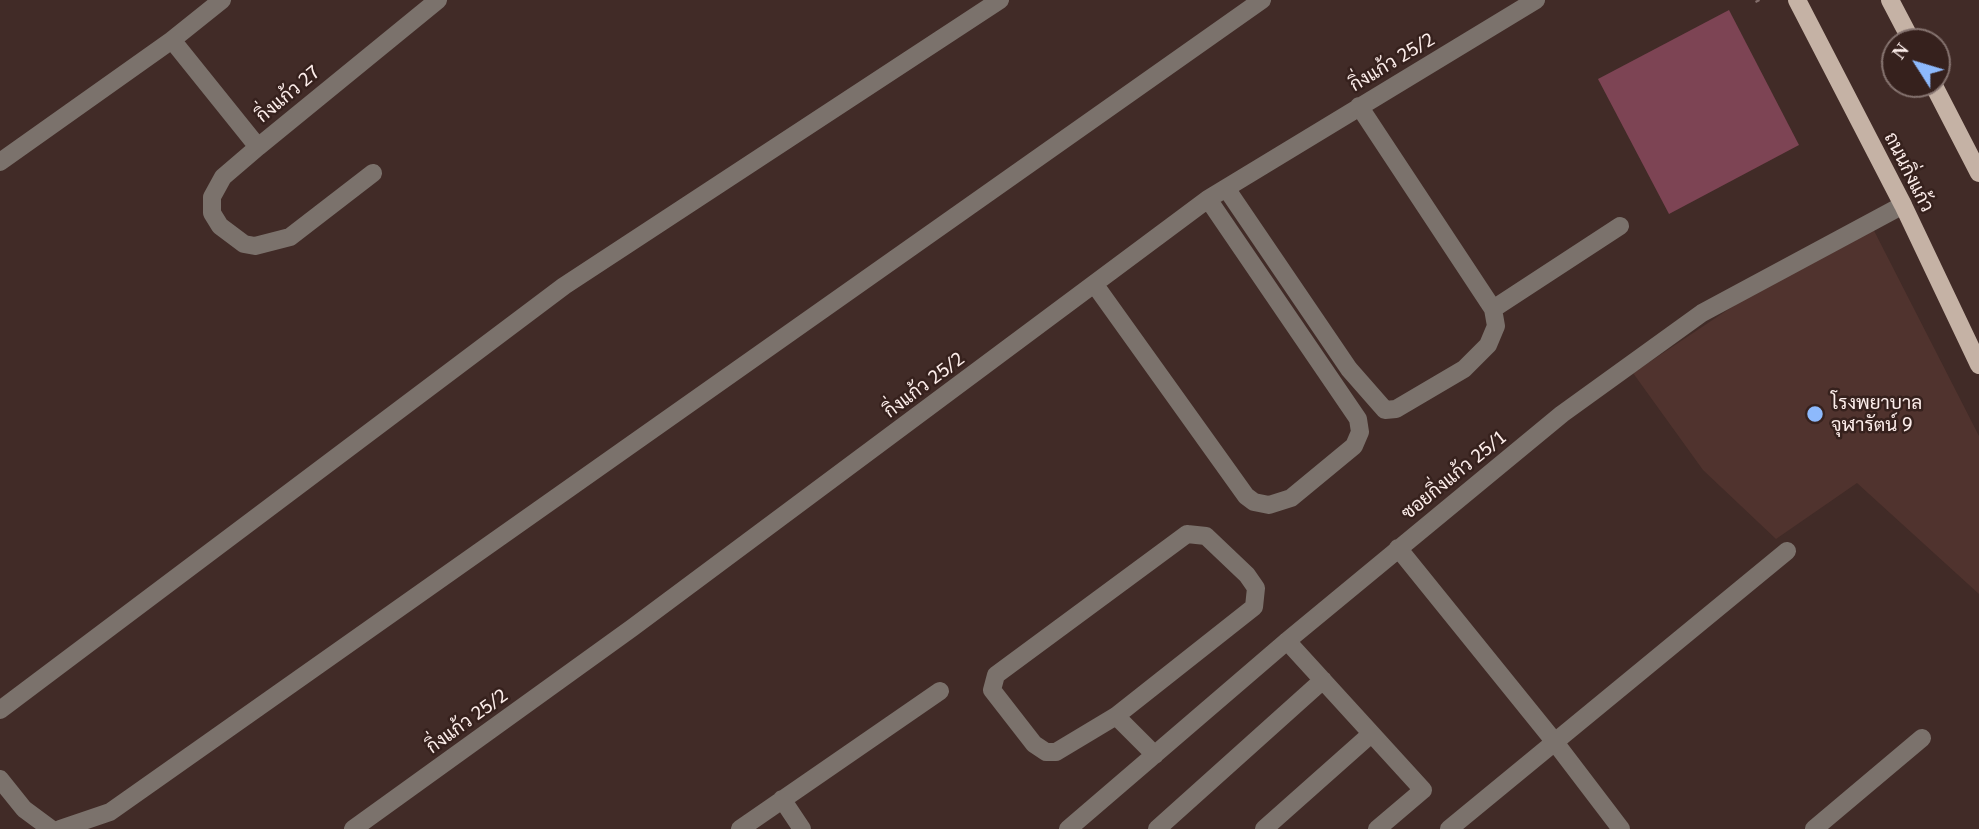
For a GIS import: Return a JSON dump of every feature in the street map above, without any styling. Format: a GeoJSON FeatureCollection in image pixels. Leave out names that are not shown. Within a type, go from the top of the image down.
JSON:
{"type":"FeatureCollection","features":[{"type":"Feature","properties":{"kind":"main road","name":"ถนนกิ่งแก้ว"},"geometry":{"type":"LineString","coordinates":[[1797,0],[1903,205],[1979,365]]}},
{"type":"Feature","properties":{"kind":"main road"},"geometry":{"type":"LineString","coordinates":[[1890,0],[1905,28]]}},
{"type":"Feature","properties":{"kind":"main road"},"geometry":{"type":"LineString","coordinates":[[1940,98],[1979,173]]}},
{"type":"Feature","properties":{"kind":"street"},"geometry":{"type":"LineString","coordinates":[[0,162],[172,40],[222,0]]}},
{"type":"Feature","properties":{"kind":"street","name":"กิ่งแก้ว 27"},"geometry":{"type":"LineString","coordinates":[[172,40],[258,147],[284,122],[438,0]]}},
{"type":"Feature","properties":{"kind":"street"},"geometry":{"type":"LineString","coordinates":[[0,710],[564,286],[1000,0]]}},
{"type":"Feature","properties":{"kind":"street"},"geometry":{"type":"LineString","coordinates":[[60,829],[110,812],[1262,0]]}},
{"type":"Feature","properties":{"kind":"street","name":"กิ่งแก้ว 25/2"},"geometry":{"type":"LineString","coordinates":[[353,829],[632,628],[1208,199],[1536,0]]}},
{"type":"Feature","properties":{"kind":"street"},"geometry":{"type":"LineString","coordinates":[[1226,188],[1349,369],[1384,410],[1396,410],[1473,362],[1488,345],[1496,326],[1493,309],[1359,106]]}},
{"type":"Feature","properties":{"kind":"street"},"geometry":{"type":"LineString","coordinates":[[258,147],[223,177],[212,198],[212,213],[220,226],[244,244],[272,243],[290,237],[373,173]]}},
{"type":"Feature","properties":{"kind":"street"},"geometry":{"type":"LineString","coordinates":[[1095,285],[1246,496],[1254,502],[1269,505],[1291,498],[1354,446],[1360,432],[1358,419],[1208,199]]}},
{"type":"Feature","properties":{"kind":"street","name":"ซอยกิ่งแก้ว 25/1"},"geometry":{"type":"LineString","coordinates":[[1068,829],[1287,641],[1562,414],[1702,313],[1903,205]]}},
{"type":"Feature","properties":{"kind":"street"},"geometry":{"type":"LineString","coordinates":[[1493,309],[1620,226]]}},
{"type":"Feature","properties":{"kind":"street"},"geometry":{"type":"LineString","coordinates":[[1187,534],[1206,536],[1247,575],[1256,588],[1254,607],[1116,716],[1056,752],[1046,752],[1034,744],[992,690],[996,674],[1175,541],[1187,534]]}},
{"type":"Feature","properties":{"kind":"street"},"geometry":{"type":"LineString","coordinates":[[1398,548],[1554,741],[1621,829]]}},
{"type":"Feature","properties":{"kind":"street"},"geometry":{"type":"LineString","coordinates":[[1449,829],[1787,551]]}},
{"type":"Feature","properties":{"kind":"street"},"geometry":{"type":"LineString","coordinates":[[1287,641],[1423,790],[1377,829]]}},
{"type":"Feature","properties":{"kind":"street"},"geometry":{"type":"LineString","coordinates":[[1157,829],[1323,680]]}},
{"type":"Feature","properties":{"kind":"street"},"geometry":{"type":"LineString","coordinates":[[740,829],[940,691]]}},
{"type":"Feature","properties":{"kind":"street"},"geometry":{"type":"LineString","coordinates":[[1116,716],[1155,755]]}},
{"type":"Feature","properties":{"kind":"street"},"geometry":{"type":"LineString","coordinates":[[1264,829],[1371,734]]}},
{"type":"Feature","properties":{"kind":"street"},"geometry":{"type":"LineString","coordinates":[[1814,829],[1922,738]]}},
{"type":"Feature","properties":{"kind":"street"},"geometry":{"type":"LineString","coordinates":[[0,779],[24,809],[51,829]]}},
{"type":"Feature","properties":{"kind":"street"},"geometry":{"type":"LineString","coordinates":[[782,799],[802,829]]}},
{"type":"Feature","properties":{"kind":"shaded area","name":"โรงพยาบาล จุฬารัตน์ 9"},"geometry":{"type":"Polygon","coordinates":[[[1867,217],[1979,436],[1979,594],[1857,483],[1776,539],[1703,470],[1633,373],[1867,217]]]}},
{"type":"Feature","properties":{"kind":"building"},"geometry":{"type":"Polygon","coordinates":[[[1729,10],[1799,145],[1669,214],[1598,79],[1729,10]]]}},
{"type":"Feature","properties":{"kind":"place","name":"โรงพยาบาล จุฬารัตน์ 9"},"geometry":{"type":"Point","coordinates":[1815,414]}}]}
